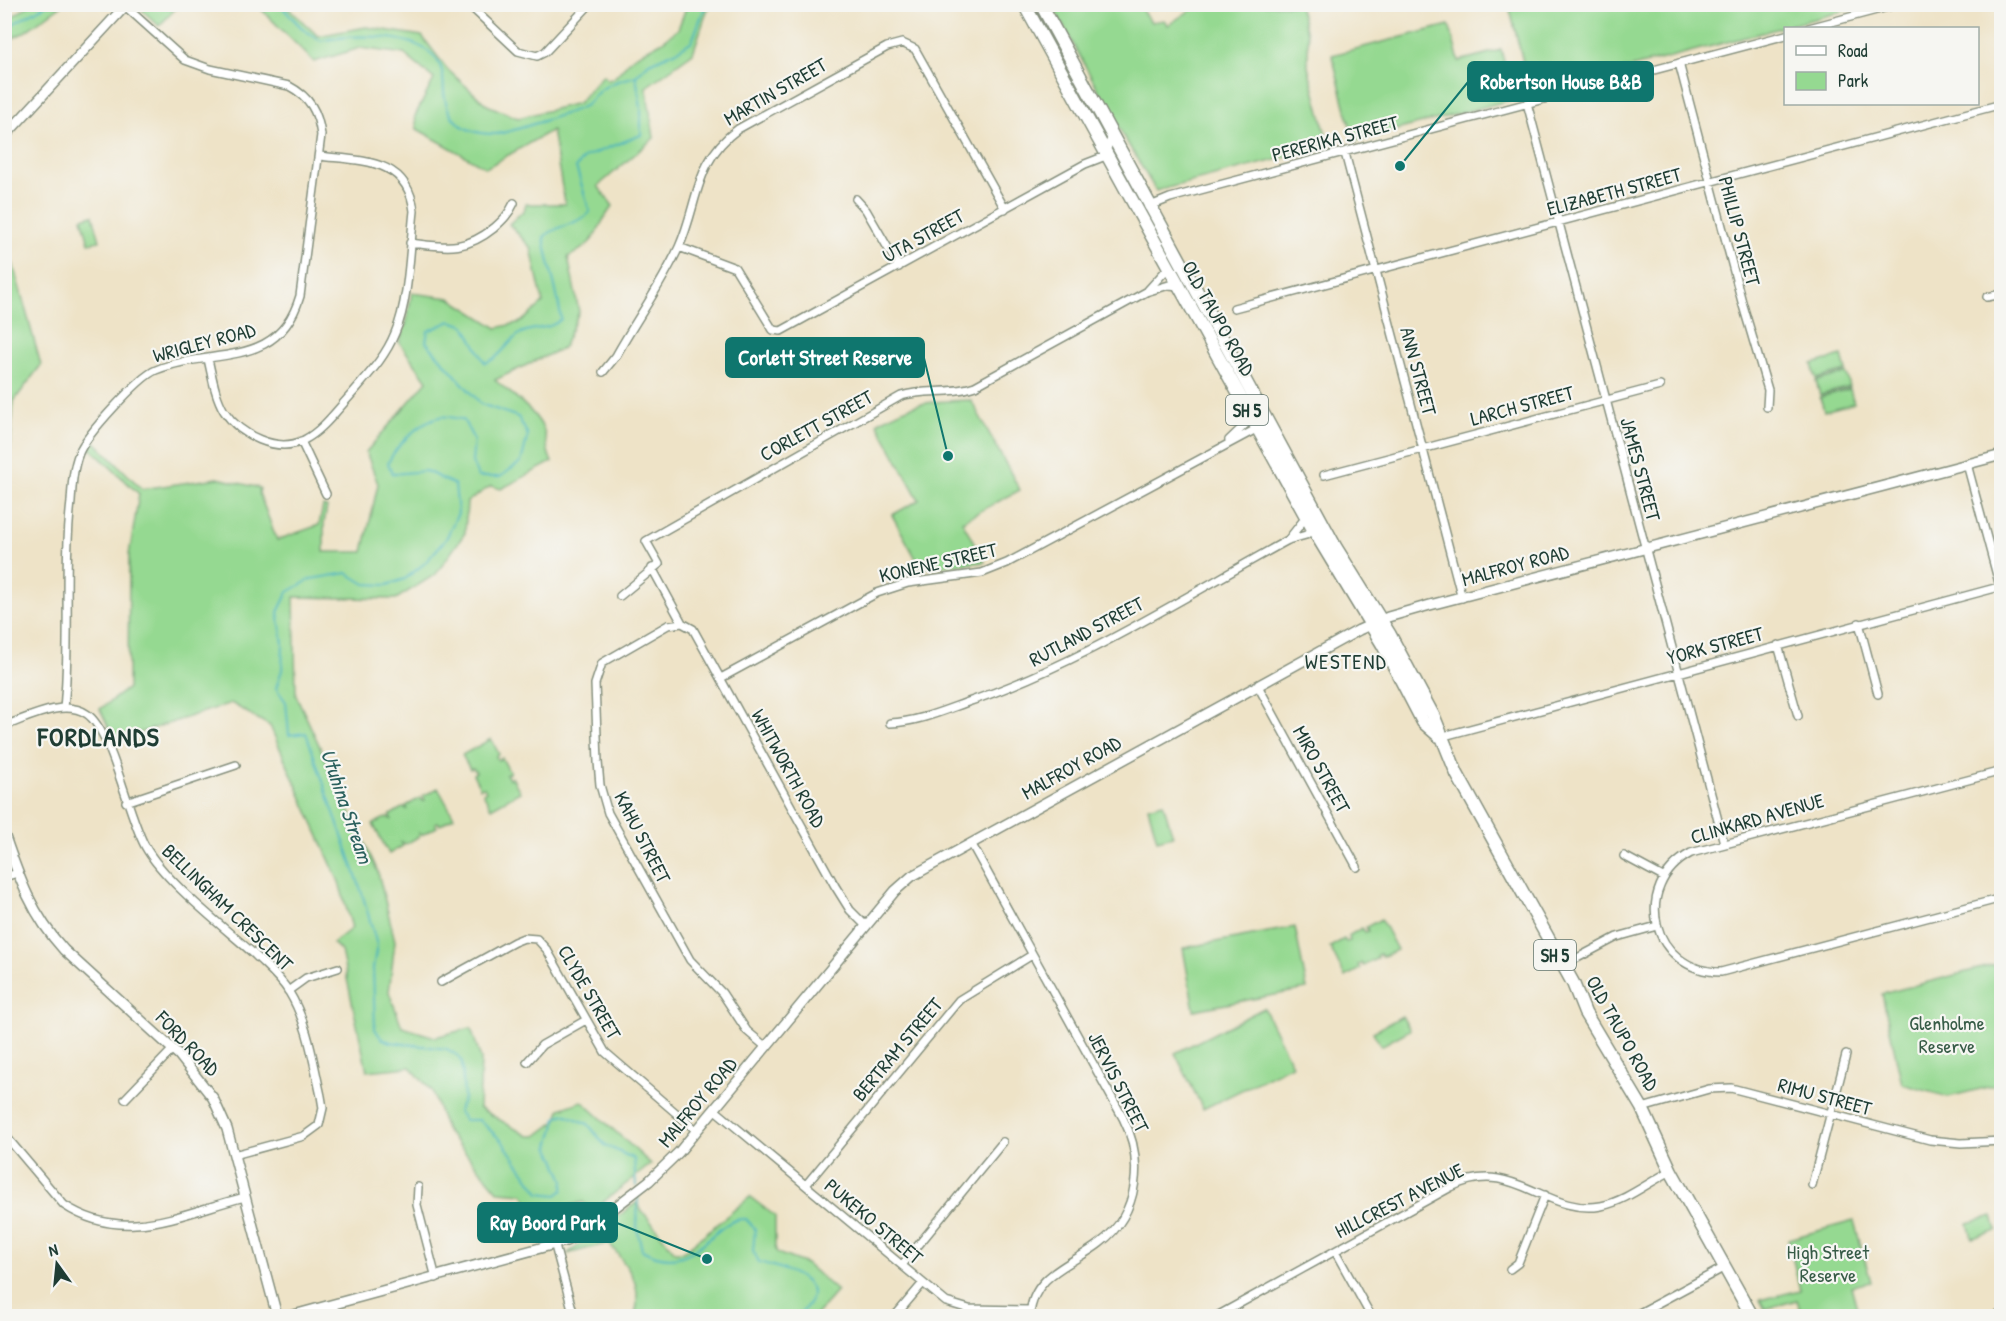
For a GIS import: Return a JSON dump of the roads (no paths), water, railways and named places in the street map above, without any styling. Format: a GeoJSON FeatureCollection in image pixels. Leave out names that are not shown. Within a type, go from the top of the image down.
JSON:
{"type":"FeatureCollection","features":[{"type":"Feature","properties":{"kind":"highway","name":"OLD TAUPO ROAD"},"geometry":{"type":"LineString","coordinates":[[1024,4],[1107,145],[1151,206],[1268,420],[1317,526],[1375,622],[1423,722],[1440,737],[1466,792],[1564,965],[1585,1013],[1642,1108],[1671,1171],[1752,1317]]}},
{"type":"Feature","properties":{"kind":"highway","name":"OLD TAUPO ROAD"},"geometry":{"type":"LineString","coordinates":[[1039,4],[1139,212],[1306,517],[1317,526]]}},
{"type":"Feature","properties":{"kind":"highway"},"geometry":{"type":"LineString","coordinates":[[1039,4],[1035,11],[1045,30],[1043,39]]}},
{"type":"Feature","properties":{"kind":"highway"},"geometry":{"type":"LineString","coordinates":[[1212,345],[1224,339]]}},
{"type":"Feature","properties":{"kind":"main road"},"geometry":{"type":"LineString","coordinates":[[4,137],[126,5]]}},
{"type":"Feature","properties":{"kind":"main road","name":"MALFROY ROAD"},"geometry":{"type":"LineString","coordinates":[[290,1317],[555,1246],[583,1232],[649,1181],[698,1131],[903,882],[1375,622],[2001,455]]}},
{"type":"Feature","properties":{"kind":"main road","name":"FORD ROAD"},"geometry":{"type":"LineString","coordinates":[[4,834],[36,914],[55,940],[173,1049],[195,1072],[213,1098],[227,1129],[277,1317]]}},
{"type":"Feature","properties":{"kind":"street"},"geometry":{"type":"LineString","coordinates":[[468,4],[518,51],[537,56],[545,52],[590,4]]}},
{"type":"Feature","properties":{"kind":"street"},"geometry":{"type":"LineString","coordinates":[[1813,27],[1899,4]]}},
{"type":"Feature","properties":{"kind":"street","name":"WRIGLEY ROAD"},"geometry":{"type":"LineString","coordinates":[[64,708],[67,548],[73,482],[79,452],[94,431],[146,375],[161,368],[244,352],[267,343],[278,335],[295,313],[300,296],[319,156],[319,122],[310,100],[299,91],[289,86],[210,69],[185,60],[126,5]]}},
{"type":"Feature","properties":{"kind":"street","name":"PERERIKA STREET"},"geometry":{"type":"LineString","coordinates":[[1139,212],[1170,198],[1784,35]]}},
{"type":"Feature","properties":{"kind":"street","name":"MARTIN STREET"},"geometry":{"type":"LineString","coordinates":[[603,372],[616,356],[679,247],[705,167],[717,146],[738,129],[895,44],[910,46],[918,54],[1005,209]]}},
{"type":"Feature","properties":{"kind":"street","name":"PHILLIP STREET"},"geometry":{"type":"LineString","coordinates":[[1679,63],[1768,390],[1767,407]]}},
{"type":"Feature","properties":{"kind":"street","name":"JAMES STREET"},"geometry":{"type":"LineString","coordinates":[[1527,103],[1724,843]]}},
{"type":"Feature","properties":{"kind":"street","name":"ELIZABETH STREET"},"geometry":{"type":"LineString","coordinates":[[1234,308],[2001,104]]}},
{"type":"Feature","properties":{"kind":"street","name":"UTA STREET"},"geometry":{"type":"LineString","coordinates":[[679,247],[735,268],[776,332],[786,329],[1085,164],[1107,145]]}},
{"type":"Feature","properties":{"kind":"street","name":"ANN STREET"},"geometry":{"type":"LineString","coordinates":[[1345,153],[1462,598]]}},
{"type":"Feature","properties":{"kind":"street"},"geometry":{"type":"LineString","coordinates":[[208,359],[218,400],[234,422],[244,430],[272,444],[285,445],[301,441],[332,416],[386,352],[400,320],[411,243],[413,200],[402,178],[380,165],[319,156]]}},
{"type":"Feature","properties":{"kind":"street"},"geometry":{"type":"LineString","coordinates":[[856,199],[866,210],[899,267]]}},
{"type":"Feature","properties":{"kind":"street"},"geometry":{"type":"LineString","coordinates":[[411,243],[448,248],[472,243],[505,218],[514,203]]}},
{"type":"Feature","properties":{"kind":"street","name":"CORLETT STREET"},"geometry":{"type":"LineString","coordinates":[[1146,292],[1169,267]]}},
{"type":"Feature","properties":{"kind":"street","name":"CORLETT STREET"},"geometry":{"type":"LineString","coordinates":[[652,568],[659,564],[646,541],[901,396],[911,393],[964,390],[975,386],[1146,292],[1169,285],[1179,286]]}},
{"type":"Feature","properties":{"kind":"street"},"geometry":{"type":"LineString","coordinates":[[1987,297],[2001,294]]}},
{"type":"Feature","properties":{"kind":"street","name":"LARCH STREET"},"geometry":{"type":"LineString","coordinates":[[1324,475],[1660,386]]}},
{"type":"Feature","properties":{"kind":"street","name":"KONENE STREET"},"geometry":{"type":"LineString","coordinates":[[721,678],[878,593],[908,583],[981,573],[1007,563],[1225,444],[1254,423],[1268,420]]}},
{"type":"Feature","properties":{"kind":"street","name":"KONENE STREET"},"geometry":{"type":"LineString","coordinates":[[1225,444],[1254,423]]}},
{"type":"Feature","properties":{"kind":"street"},"geometry":{"type":"LineString","coordinates":[[301,441],[326,494]]}},
{"type":"Feature","properties":{"kind":"street"},"geometry":{"type":"LineString","coordinates":[[1966,464],[2000,590]]}},
{"type":"Feature","properties":{"kind":"street","name":"RUTLAND STREET"},"geometry":{"type":"LineString","coordinates":[[1288,540],[1306,517]]}},
{"type":"Feature","properties":{"kind":"street","name":"RUTLAND STREET"},"geometry":{"type":"LineString","coordinates":[[890,723],[906,722],[932,715],[1028,681],[1288,540],[1306,535],[1317,526]]}},
{"type":"Feature","properties":{"kind":"street"},"geometry":{"type":"LineString","coordinates":[[620,596],[652,568]]}},
{"type":"Feature","properties":{"kind":"street","name":"WHITWORTH ROAD"},"geometry":{"type":"LineString","coordinates":[[652,568],[684,623],[693,629],[840,896],[866,926]]}},
{"type":"Feature","properties":{"kind":"street","name":"YORK STREET"},"geometry":{"type":"LineString","coordinates":[[1440,737],[1859,623],[2000,590]]}},
{"type":"Feature","properties":{"kind":"street","name":"KAHU STREET"},"geometry":{"type":"LineString","coordinates":[[684,623],[668,625],[602,663],[595,684],[600,786],[612,821],[690,960],[722,993],[747,1031],[766,1047]]}},
{"type":"Feature","properties":{"kind":"street"},"geometry":{"type":"LineString","coordinates":[[1859,623],[1878,694]]}},
{"type":"Feature","properties":{"kind":"street"},"geometry":{"type":"LineString","coordinates":[[1779,645],[1798,716]]}},
{"type":"Feature","properties":{"kind":"street","name":"MIRO STREET"},"geometry":{"type":"LineString","coordinates":[[1258,686],[1357,867]]}},
{"type":"Feature","properties":{"kind":"street"},"geometry":{"type":"LineString","coordinates":[[4,726],[64,708]]}},
{"type":"Feature","properties":{"kind":"street","name":"BELLINGHAM CRESCENT"},"geometry":{"type":"LineString","coordinates":[[64,708],[86,713],[98,726],[139,836],[157,864],[280,978],[304,1023],[323,1108],[320,1125],[304,1137],[234,1155]]}},
{"type":"Feature","properties":{"kind":"street"},"geometry":{"type":"LineString","coordinates":[[126,802],[236,765]]}},
{"type":"Feature","properties":{"kind":"street","name":"CLINKARD AVENUE"},"geometry":{"type":"LineString","coordinates":[[1657,926],[1655,904],[1664,877],[1684,857],[1724,843],[2001,771]]}},
{"type":"Feature","properties":{"kind":"street","name":"JERVIS STREET"},"geometry":{"type":"LineString","coordinates":[[972,843],[1129,1130],[1136,1158],[1137,1173],[1130,1201],[1118,1226],[1100,1244],[1054,1271],[1037,1293],[1030,1313]]}},
{"type":"Feature","properties":{"kind":"street"},"geometry":{"type":"LineString","coordinates":[[1624,856],[1664,877]]}},
{"type":"Feature","properties":{"kind":"street"},"geometry":{"type":"LineString","coordinates":[[4,877],[18,873]]}},
{"type":"Feature","properties":{"kind":"street"},"geometry":{"type":"LineString","coordinates":[[1564,965],[1617,937],[1657,926],[1670,950],[1684,962],[1701,970],[1721,972],[2001,898]]}},
{"type":"Feature","properties":{"kind":"street","name":"CLYDE STREET"},"geometry":{"type":"LineString","coordinates":[[441,982],[514,942],[531,937],[537,939],[547,950],[599,1043],[614,1061],[698,1131]]}},
{"type":"Feature","properties":{"kind":"street","name":"BERTRAM STREET"},"geometry":{"type":"LineString","coordinates":[[806,1185],[959,1000],[1032,955]]}},
{"type":"Feature","properties":{"kind":"street"},"geometry":{"type":"LineString","coordinates":[[288,990],[306,978],[338,968]]}},
{"type":"Feature","properties":{"kind":"street"},"geometry":{"type":"LineString","coordinates":[[527,1062],[542,1045],[586,1020]]}},
{"type":"Feature","properties":{"kind":"street"},"geometry":{"type":"LineString","coordinates":[[125,1099],[173,1049]]}},
{"type":"Feature","properties":{"kind":"street"},"geometry":{"type":"LineString","coordinates":[[1812,1185],[1846,1055]]}},
{"type":"Feature","properties":{"kind":"street","name":"RIMU STREET"},"geometry":{"type":"LineString","coordinates":[[1642,1108],[1721,1087],[1930,1140],[1976,1143],[2001,1141]]}},
{"type":"Feature","properties":{"kind":"street","name":"PUKEKO STREET"},"geometry":{"type":"LineString","coordinates":[[715,1110],[938,1296],[956,1306],[1030,1313]]}},
{"type":"Feature","properties":{"kind":"street"},"geometry":{"type":"LineString","coordinates":[[4,1134],[64,1205],[83,1216],[106,1224],[139,1225],[245,1197]]}},
{"type":"Feature","properties":{"kind":"street"},"geometry":{"type":"LineString","coordinates":[[902,1265],[1003,1143]]}},
{"type":"Feature","properties":{"kind":"street","name":"HILLCREST AVENUE"},"geometry":{"type":"LineString","coordinates":[[1217,1317],[1473,1178],[1510,1180],[1545,1195],[1578,1205],[1600,1206],[1621,1199],[1671,1171]]}},
{"type":"Feature","properties":{"kind":"street"},"geometry":{"type":"LineString","coordinates":[[418,1187],[417,1205],[436,1278]]}},
{"type":"Feature","properties":{"kind":"street"},"geometry":{"type":"LineString","coordinates":[[1510,1269],[1518,1263],[1545,1195]]}},
{"type":"Feature","properties":{"kind":"street"},"geometry":{"type":"LineString","coordinates":[[555,1246],[574,1317]]}},
{"type":"Feature","properties":{"kind":"street"},"geometry":{"type":"LineString","coordinates":[[1335,1251],[1371,1317]]}},
{"type":"Feature","properties":{"kind":"street"},"geometry":{"type":"LineString","coordinates":[[1634,1317],[1723,1268]]}},
{"type":"Feature","properties":{"kind":"street"},"geometry":{"type":"LineString","coordinates":[[896,1317],[923,1283]]}},
{"type":"Feature","properties":{"kind":"street"},"geometry":{"type":"LineString","coordinates":[[333,1305],[336,1317]]}},
{"type":"Feature","properties":{"kind":"street"},"geometry":{"type":"LineString","coordinates":[[1994,1317],[2001,1314]]}},
{"type":"Feature","properties":{"kind":"waterway"},"geometry":{"type":"LineString","coordinates":[[4,29],[48,4]]}},
{"type":"Feature","properties":{"kind":"waterway"},"geometry":{"type":"LineString","coordinates":[[161,4],[167,8],[171,4]]}},
{"type":"Feature","properties":{"kind":"waterway"},"geometry":{"type":"LineString","coordinates":[[279,4],[304,30],[321,41],[349,37],[383,37],[415,44],[428,51],[437,60],[442,70],[445,99],[451,115],[456,122],[470,130],[486,134],[501,133],[569,112],[586,105],[606,87],[636,76]]}},
{"type":"Feature","properties":{"kind":"waterway","name":"Utuhina Stream"},"geometry":{"type":"LineString","coordinates":[[636,1186],[634,1159],[605,1145],[588,1124],[565,1114],[557,1117],[549,1146],[564,1180],[563,1190],[557,1195],[539,1193],[502,1141],[479,1120],[465,1120],[458,1111],[464,1099],[462,1062],[458,1056],[447,1049],[390,1042],[381,1038],[375,1029],[373,968],[377,945],[362,893],[306,733],[289,735],[286,702],[276,688],[282,670],[283,643],[278,612],[288,592],[311,579],[347,573],[365,584],[387,585],[405,579],[425,563],[446,539],[458,513],[455,485],[426,471],[392,474],[388,463],[403,442],[425,423],[442,417],[463,419],[474,440],[472,462],[478,477],[500,477],[521,462],[528,435],[518,417],[481,404],[426,342],[428,331],[451,321],[465,326],[485,363],[495,358],[521,333],[547,327],[561,319],[544,237],[585,217],[590,212],[576,167],[585,157],[641,135],[641,108],[636,76],[649,63],[677,51],[692,41],[706,4]]}},
{"type":"Feature","properties":{"kind":"waterway"},"geometry":{"type":"LineString","coordinates":[[4,394],[4,408]]}},
{"type":"Feature","properties":{"kind":"waterway","name":"Utuhina Stream"},"geometry":{"type":"LineString","coordinates":[[638,1194],[637,1228],[642,1250],[661,1257],[677,1257],[690,1253],[723,1227],[734,1221],[746,1219],[755,1229],[753,1251],[759,1262],[793,1273],[810,1286],[812,1295],[808,1304],[797,1316]]}},
{"type":"Feature","properties":{"kind":"place","name":"Robertson House B&B"},"geometry":{"type":"Point","coordinates":[1400,166]}},
{"type":"Feature","properties":{"kind":"place","name":"Corlett Street Reserve"},"geometry":{"type":"Point","coordinates":[948,456]}},
{"type":"Feature","properties":{"kind":"place","name":"Ray Boord Park"},"geometry":{"type":"Point","coordinates":[707,1259]}},
{"type":"Feature","properties":{"kind":"district","name":"WESTEND"},"geometry":{"type":"Point","coordinates":[1346,661]}},
{"type":"Feature","properties":{"kind":"district","name":"FORDLANDS"},"geometry":{"type":"Point","coordinates":[99,736]}},
{"type":"Feature","properties":{"kind":"park label","name":"Glenholme Reserve"},"geometry":{"type":"Point","coordinates":[1947,1034]}},
{"type":"Feature","properties":{"kind":"park label","name":"High Street Reserve"},"geometry":{"type":"Point","coordinates":[1828,1262]}}]}
